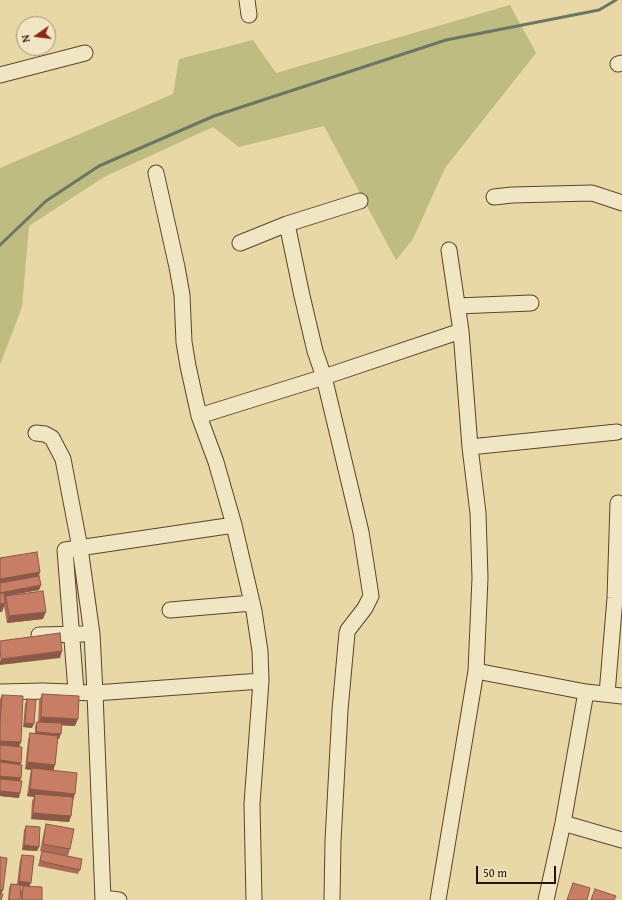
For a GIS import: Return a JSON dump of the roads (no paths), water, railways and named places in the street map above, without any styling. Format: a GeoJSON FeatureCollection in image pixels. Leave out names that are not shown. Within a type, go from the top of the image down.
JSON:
{"type":"FeatureCollection","features":[{"type":"Feature","properties":{"kind":"street"},"geometry":{"type":"LineString","coordinates":[[247,0],[249,15]]}},
{"type":"Feature","properties":{"kind":"street"},"geometry":{"type":"LineString","coordinates":[[0,75],[85,53]]}},
{"type":"Feature","properties":{"kind":"street"},"geometry":{"type":"LineString","coordinates":[[156,173],[182,295],[184,342],[188,366],[199,416],[216,462],[234,525],[252,603],[260,651],[261,681],[252,804],[254,900]]}},
{"type":"Feature","properties":{"kind":"street"},"geometry":{"type":"LineString","coordinates":[[494,197],[533,194],[592,193],[622,203]]}},
{"type":"Feature","properties":{"kind":"street"},"geometry":{"type":"LineString","coordinates":[[240,243],[287,224],[360,201]]}},
{"type":"Feature","properties":{"kind":"street"},"geometry":{"type":"LineString","coordinates":[[287,224],[303,303],[315,351],[324,377],[361,532],[371,596],[365,608],[348,630],[340,710],[333,841],[332,900]]}},
{"type":"Feature","properties":{"kind":"street"},"geometry":{"type":"LineString","coordinates":[[438,900],[476,671],[480,578],[478,513],[470,447],[461,331],[449,250]]}},
{"type":"Feature","properties":{"kind":"street"},"geometry":{"type":"LineString","coordinates":[[457,306],[531,303]]}},
{"type":"Feature","properties":{"kind":"street"},"geometry":{"type":"LineString","coordinates":[[199,416],[324,377],[461,331]]}},
{"type":"Feature","properties":{"kind":"street"},"geometry":{"type":"LineString","coordinates":[[470,447],[617,432]]}},
{"type":"Feature","properties":{"kind":"street"},"geometry":{"type":"LineString","coordinates":[[36,433],[45,434],[52,438],[63,459],[80,548],[92,634],[96,693],[103,899],[119,900]]}},
{"type":"Feature","properties":{"kind":"street"},"geometry":{"type":"LineString","coordinates":[[476,671],[586,692],[615,695],[615,598],[618,503]]}},
{"type":"Feature","properties":{"kind":"street"},"geometry":{"type":"LineString","coordinates":[[76,691],[73,635],[65,550],[234,525]]}},
{"type":"Feature","properties":{"kind":"street"},"geometry":{"type":"LineString","coordinates":[[170,610],[252,603]]}},
{"type":"Feature","properties":{"kind":"street"},"geometry":{"type":"LineString","coordinates":[[39,635],[92,634]]}},
{"type":"Feature","properties":{"kind":"street"},"geometry":{"type":"LineString","coordinates":[[0,692],[76,691],[96,693],[261,681]]}},
{"type":"Feature","properties":{"kind":"street"},"geometry":{"type":"LineString","coordinates":[[546,900],[563,823],[586,692]]}},
{"type":"Feature","properties":{"kind":"street"},"geometry":{"type":"LineString","coordinates":[[563,823],[622,840]]}},
{"type":"Feature","properties":{"kind":"waterway"},"geometry":{"type":"LineString","coordinates":[[0,245],[46,201],[99,166],[214,116],[446,40],[599,10],[616,0]]}}]}
